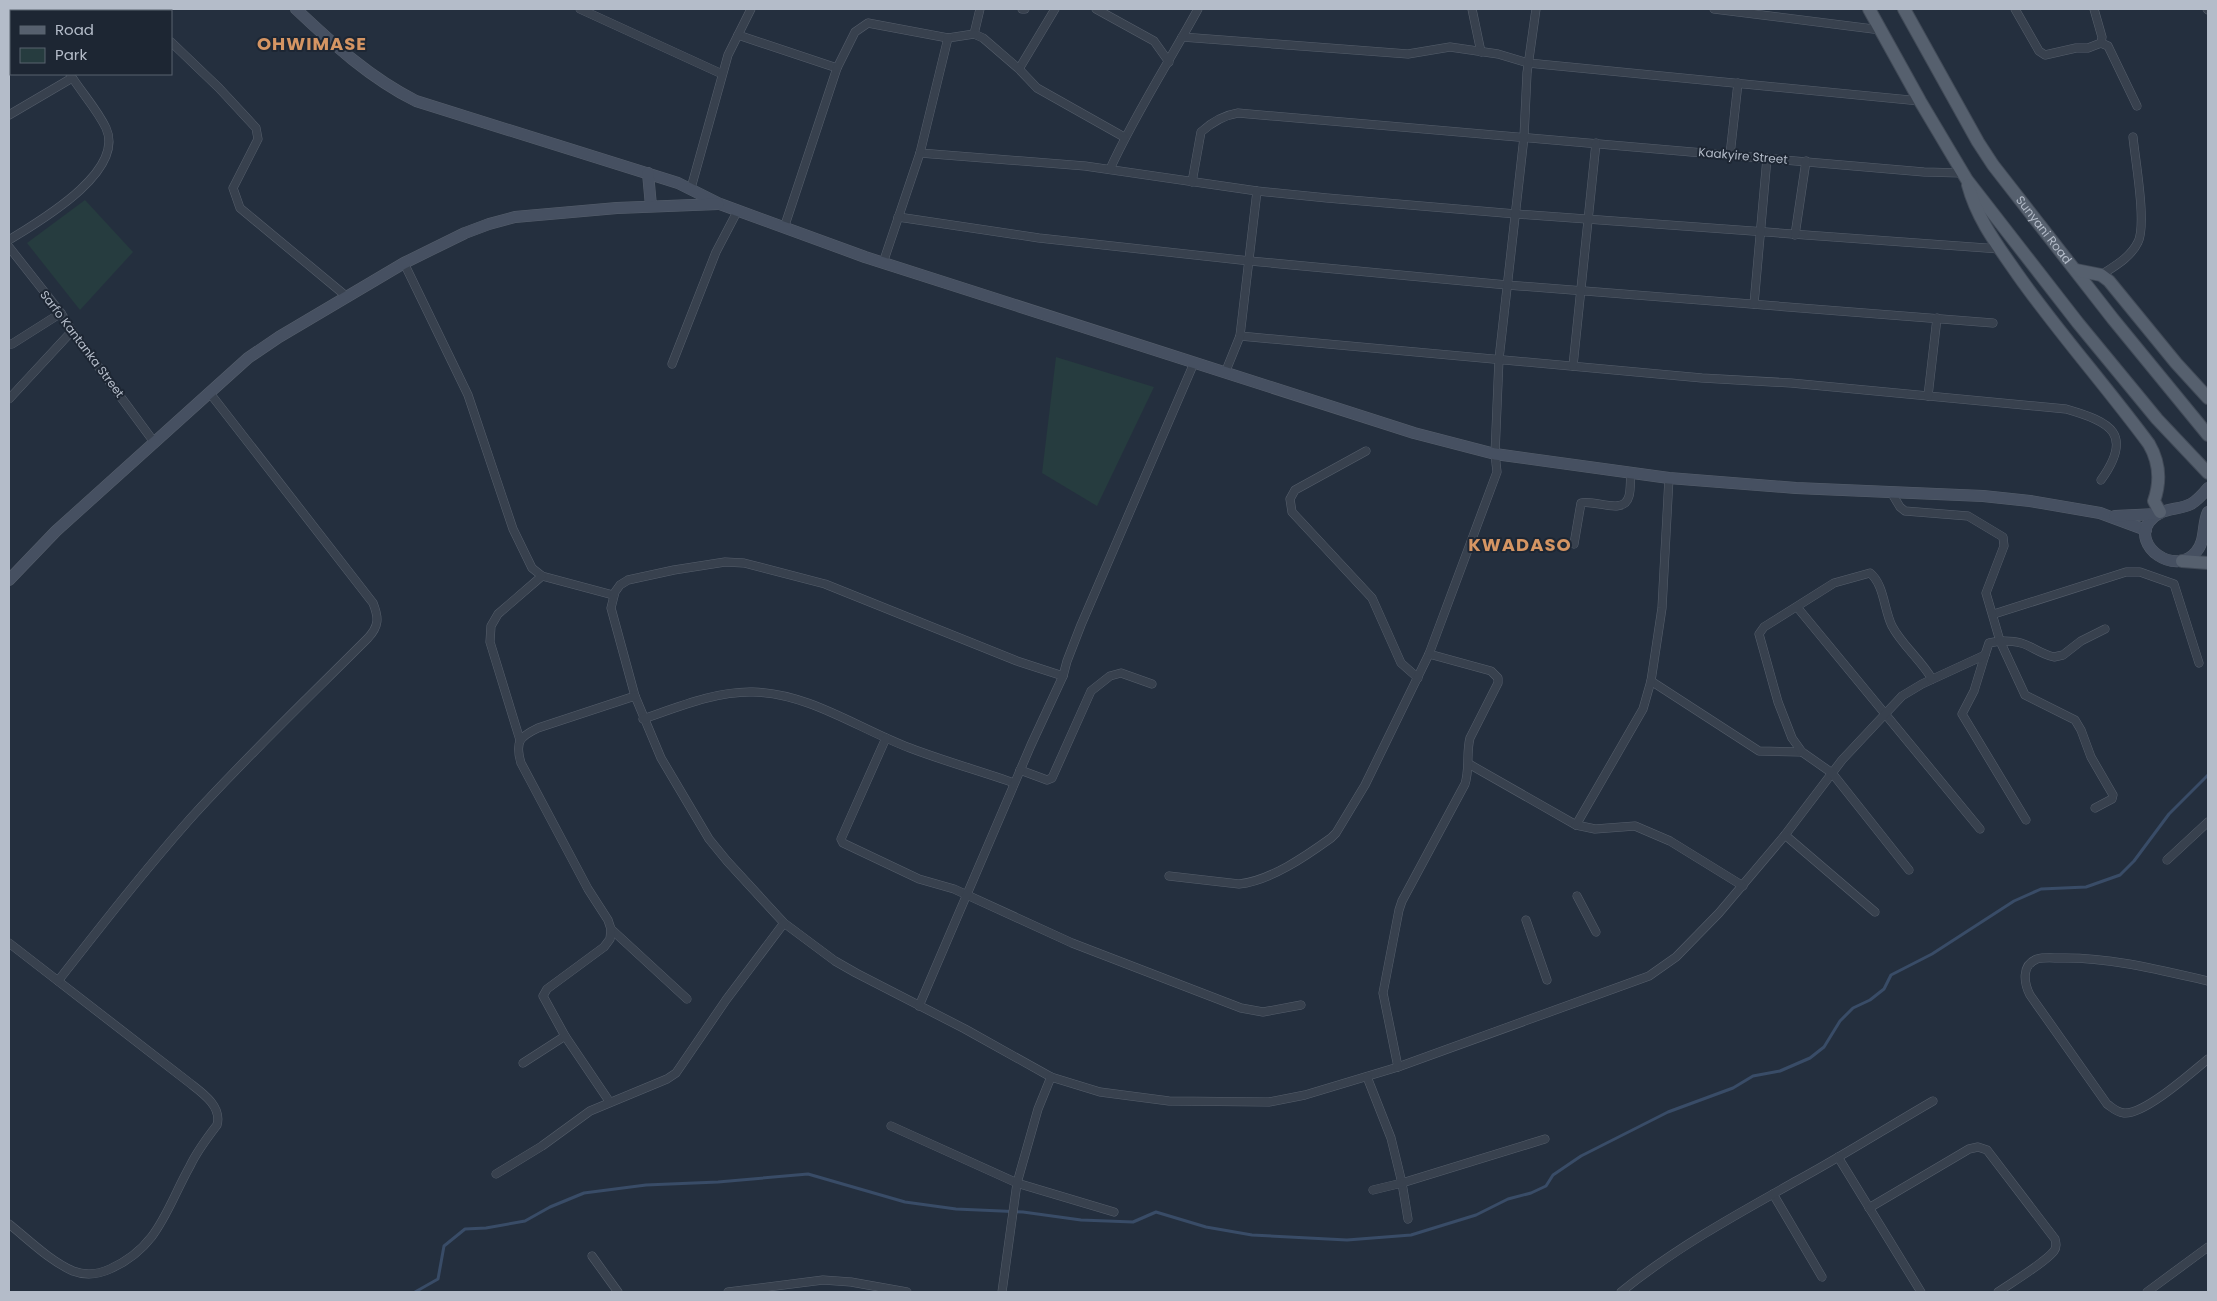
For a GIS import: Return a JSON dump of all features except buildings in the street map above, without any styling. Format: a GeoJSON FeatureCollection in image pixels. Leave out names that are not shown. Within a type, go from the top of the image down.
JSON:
{"type":"FeatureCollection","features":[{"type":"Feature","properties":{"kind":"main road"},"geometry":{"type":"LineString","coordinates":[[1870,9],[1920,101],[1964,176],[2078,323],[2157,420],[2208,473]]}},
{"type":"Feature","properties":{"kind":"main road","name":"Sunyani Road"},"geometry":{"type":"LineString","coordinates":[[1904,9],[1978,142],[1993,165],[2113,319],[2208,435]]}},
{"type":"Feature","properties":{"kind":"main road"},"geometry":{"type":"LineString","coordinates":[[1964,176],[1975,209],[2000,249],[2048,317],[2149,444],[2159,465],[2159,480],[2154,502],[2159,513]]}},
{"type":"Feature","properties":{"kind":"main road"},"geometry":{"type":"LineString","coordinates":[[2076,270],[2101,275],[2118,290],[2176,363],[2208,398]]}},
{"type":"Feature","properties":{"kind":"main road"},"geometry":{"type":"LineString","coordinates":[[2182,561],[2208,563]]}},
{"type":"Feature","properties":{"kind":"street"},"geometry":{"type":"LineString","coordinates":[[296,9],[339,50],[399,92],[416,100],[691,188],[720,204],[883,263],[1414,433],[1495,454],[1669,478],[1748,485],[1983,496],[2049,504],[2111,516],[2146,530]]}},
{"type":"Feature","properties":{"kind":"street"},"geometry":{"type":"LineString","coordinates":[[580,9],[722,74]]}},
{"type":"Feature","properties":{"kind":"street"},"geometry":{"type":"LineString","coordinates":[[691,188],[728,55],[751,9]]}},
{"type":"Feature","properties":{"kind":"street"},"geometry":{"type":"LineString","coordinates":[[974,34],[980,9]]}},
{"type":"Feature","properties":{"kind":"street"},"geometry":{"type":"LineString","coordinates":[[1019,69],[1054,9]]}},
{"type":"Feature","properties":{"kind":"street"},"geometry":{"type":"LineString","coordinates":[[1096,9],[1154,41],[1169,62]]}},
{"type":"Feature","properties":{"kind":"street"},"geometry":{"type":"LineString","coordinates":[[1110,169],[1124,137],[1198,9]]}},
{"type":"Feature","properties":{"kind":"street"},"geometry":{"type":"LineString","coordinates":[[1472,9],[1481,52]]}},
{"type":"Feature","properties":{"kind":"street"},"geometry":{"type":"LineString","coordinates":[[1169,876],[1239,884],[1249,883],[1272,874],[1331,838],[1365,785],[1429,654],[1497,472],[1495,454],[1499,360],[1524,137],[1528,63],[1536,9]]}},
{"type":"Feature","properties":{"kind":"street"},"geometry":{"type":"LineString","coordinates":[[1714,9],[1748,11],[1881,30]]}},
{"type":"Feature","properties":{"kind":"street"},"geometry":{"type":"LineString","coordinates":[[2015,9],[2039,52],[2045,55],[2076,48],[2088,48],[2101,43],[2108,46],[2137,106]]}},
{"type":"Feature","properties":{"kind":"street"},"geometry":{"type":"LineString","coordinates":[[2094,9],[2102,37],[2101,43]]}},
{"type":"Feature","properties":{"kind":"street"},"geometry":{"type":"LineString","coordinates":[[784,228],[837,68],[855,32],[868,23],[948,38],[974,34],[982,38],[1045,93],[1124,137]]}},
{"type":"Feature","properties":{"kind":"street"},"geometry":{"type":"LineString","coordinates":[[738,35],[837,68]]}},
{"type":"Feature","properties":{"kind":"street"},"geometry":{"type":"LineString","coordinates":[[1182,37],[1408,54],[1450,47],[1498,54],[1528,63],[1920,101]]}},
{"type":"Feature","properties":{"kind":"street"},"geometry":{"type":"LineString","coordinates":[[883,263],[920,153],[948,38]]}},
{"type":"Feature","properties":{"kind":"street"},"geometry":{"type":"LineString","coordinates":[[172,43],[219,88],[256,128],[258,139],[233,188],[240,208],[346,296]]}},
{"type":"Feature","properties":{"kind":"street"},"geometry":{"type":"LineString","coordinates":[[9,116],[71,76],[107,129],[110,141],[106,158],[93,177],[62,205],[9,240]]}},
{"type":"Feature","properties":{"kind":"street"},"geometry":{"type":"LineString","coordinates":[[1730,155],[1738,83]]}},
{"type":"Feature","properties":{"kind":"street","name":"Kaakyire Street"},"geometry":{"type":"LineString","coordinates":[[1192,182],[1201,132],[1207,126],[1229,114],[1238,112],[1964,176]]}},
{"type":"Feature","properties":{"kind":"street"},"geometry":{"type":"LineString","coordinates":[[2101,275],[2121,262],[2134,249],[2142,231],[2133,136]]}},
{"type":"Feature","properties":{"kind":"street"},"geometry":{"type":"LineString","coordinates":[[1573,366],[1596,143]]}},
{"type":"Feature","properties":{"kind":"street"},"geometry":{"type":"LineString","coordinates":[[920,153],[1110,169],[1258,191],[1516,214],[2000,249]]}},
{"type":"Feature","properties":{"kind":"street"},"geometry":{"type":"LineString","coordinates":[[1754,304],[1767,158]]}},
{"type":"Feature","properties":{"kind":"street"},"geometry":{"type":"LineString","coordinates":[[1795,235],[1806,161]]}},
{"type":"Feature","properties":{"kind":"street"},"geometry":{"type":"LineString","coordinates":[[648,173],[651,206]]}},
{"type":"Feature","properties":{"kind":"street"},"geometry":{"type":"LineString","coordinates":[[1224,373],[1240,336],[1258,191]]}},
{"type":"Feature","properties":{"kind":"street"},"geometry":{"type":"LineString","coordinates":[[9,580],[56,531],[248,358],[346,296],[404,263],[465,233],[515,217],[651,206],[720,204]]}},
{"type":"Feature","properties":{"kind":"street"},"geometry":{"type":"LineString","coordinates":[[672,364],[716,252],[738,210]]}},
{"type":"Feature","properties":{"kind":"street"},"geometry":{"type":"LineString","coordinates":[[898,217],[1039,238],[1250,261],[1507,285],[1993,323]]}},
{"type":"Feature","properties":{"kind":"street","name":"Sarfo Kantanka Street"},"geometry":{"type":"LineString","coordinates":[[9,246],[61,313],[72,331],[154,442]]}},
{"type":"Feature","properties":{"kind":"street"},"geometry":{"type":"LineString","coordinates":[[404,263],[468,395],[513,529],[532,568],[542,576],[614,595]]}},
{"type":"Feature","properties":{"kind":"street"},"geometry":{"type":"LineString","coordinates":[[9,344],[12,344],[61,313]]}},
{"type":"Feature","properties":{"kind":"street"},"geometry":{"type":"LineString","coordinates":[[1928,396],[1937,318]]}},
{"type":"Feature","properties":{"kind":"street"},"geometry":{"type":"LineString","coordinates":[[9,398],[72,331]]}},
{"type":"Feature","properties":{"kind":"street"},"geometry":{"type":"LineString","coordinates":[[1240,336],[2066,409],[2108,425],[2117,439],[2112,464],[2101,480]]}},
{"type":"Feature","properties":{"kind":"street"},"geometry":{"type":"LineString","coordinates":[[919,1006],[1014,783],[1063,676],[1079,632],[1194,363]]}},
{"type":"Feature","properties":{"kind":"street"},"geometry":{"type":"LineString","coordinates":[[58,981],[141,875],[191,818],[253,752],[368,638],[375,630],[378,621],[373,603],[209,392]]}},
{"type":"Feature","properties":{"kind":"street"},"geometry":{"type":"LineString","coordinates":[[1366,451],[1296,490],[1290,499],[1292,512],[1372,598],[1401,663],[1418,678]]}},
{"type":"Feature","properties":{"kind":"street"},"geometry":{"type":"LineString","coordinates":[[1574,544],[1581,503],[1587,501],[1618,507],[1625,503],[1629,498],[1631,472]]}},
{"type":"Feature","properties":{"kind":"street"},"geometry":{"type":"LineString","coordinates":[[1576,825],[1643,709],[1651,681],[1662,608],[1669,478]]}},
{"type":"Feature","properties":{"kind":"street"},"geometry":{"type":"LineString","coordinates":[[2111,516],[2159,513],[2190,504],[2208,488]]}},
{"type":"Feature","properties":{"kind":"street"},"geometry":{"type":"LineString","coordinates":[[1891,492],[1900,507],[1905,510],[1968,516],[2000,535],[2004,541],[2004,546],[1986,592],[1994,614],[2000,641],[2025,696],[2069,716],[2079,725],[2090,757],[2113,795],[2112,799],[2095,808]]}},
{"type":"Feature","properties":{"kind":"street"},"geometry":{"type":"LineString","coordinates":[[2159,513],[2149,522],[2146,530],[2148,543],[2156,554],[2168,561],[2182,561],[2192,556],[2198,550],[2208,512]]}},
{"type":"Feature","properties":{"kind":"street"},"geometry":{"type":"LineString","coordinates":[[1063,676],[1017,661],[825,584],[744,564],[726,562],[674,570],[628,580],[620,585],[614,595],[611,608],[635,696],[661,758],[709,839],[726,861],[784,923],[836,961],[1051,1077],[1100,1092],[1158,1101],[1250,1103],[1287,1099],[1398,1067],[1649,976],[1676,957],[1743,886],[1786,835],[1832,773],[1902,696],[1932,679],[1985,655]]}},
{"type":"Feature","properties":{"kind":"street"},"geometry":{"type":"LineString","coordinates":[[1994,614],[2126,572],[2140,572],[2174,584],[2199,663]]}},
{"type":"Feature","properties":{"kind":"street"},"geometry":{"type":"LineString","coordinates":[[1909,870],[1832,773],[1802,752],[1789,734],[1778,702],[1760,634],[1764,627],[1834,583],[1870,574],[1876,578],[1885,610],[1893,628],[1932,679]]}},
{"type":"Feature","properties":{"kind":"street"},"geometry":{"type":"LineString","coordinates":[[520,740],[490,642],[491,626],[498,614],[542,576]]}},
{"type":"Feature","properties":{"kind":"street"},"geometry":{"type":"LineString","coordinates":[[1797,607],[1886,712],[1980,829]]}},
{"type":"Feature","properties":{"kind":"street"},"geometry":{"type":"LineString","coordinates":[[2026,820],[1962,714],[1974,691],[1989,642],[2016,640],[2054,657],[2063,655],[2081,641],[2105,629]]}},
{"type":"Feature","properties":{"kind":"street"},"geometry":{"type":"LineString","coordinates":[[1398,1067],[1383,992],[1399,910],[1402,901],[1465,784],[1469,764],[1468,746],[1470,738],[1498,683],[1498,678],[1492,671],[1429,654]]}},
{"type":"Feature","properties":{"kind":"street"},"geometry":{"type":"LineString","coordinates":[[1020,770],[1047,780],[1052,778],[1091,691],[1110,676],[1121,673],[1152,684]]}},
{"type":"Feature","properties":{"kind":"street"},"geometry":{"type":"LineString","coordinates":[[1651,681],[1753,748],[1765,752],[1802,752]]}},
{"type":"Feature","properties":{"kind":"street"},"geometry":{"type":"LineString","coordinates":[[644,719],[714,696],[752,691],[774,694],[810,704],[910,748],[1014,783]]}},
{"type":"Feature","properties":{"kind":"street"},"geometry":{"type":"LineString","coordinates":[[609,1101],[565,1036],[545,1001],[544,992],[604,947],[610,939],[611,929],[608,920],[588,889],[521,763],[517,749],[520,740],[526,734],[538,728],[635,696]]}},
{"type":"Feature","properties":{"kind":"street"},"geometry":{"type":"LineString","coordinates":[[886,738],[841,839],[842,842],[919,879],[954,889],[1072,943],[1241,1008],[1263,1012],[1301,1005]]}},
{"type":"Feature","properties":{"kind":"street"},"geometry":{"type":"LineString","coordinates":[[1469,764],[1576,825],[1595,830],[1635,826],[1670,841],[1743,886]]}},
{"type":"Feature","properties":{"kind":"street"},"geometry":{"type":"LineString","coordinates":[[2166,860],[2208,822]]}},
{"type":"Feature","properties":{"kind":"street"},"geometry":{"type":"LineString","coordinates":[[1786,835],[1875,912]]}},
{"type":"Feature","properties":{"kind":"street"},"geometry":{"type":"LineString","coordinates":[[1577,896],[1596,932]]}},
{"type":"Feature","properties":{"kind":"street"},"geometry":{"type":"LineString","coordinates":[[1526,920],[1547,980]]}},
{"type":"Feature","properties":{"kind":"street"},"geometry":{"type":"LineString","coordinates":[[496,1174],[542,1146],[579,1117],[609,1101],[667,1079],[676,1073],[726,1000],[784,923]]}},
{"type":"Feature","properties":{"kind":"street"},"geometry":{"type":"LineString","coordinates":[[611,929],[687,999]]}},
{"type":"Feature","properties":{"kind":"street"},"geometry":{"type":"LineString","coordinates":[[9,943],[207,1097],[216,1108],[219,1117],[217,1125],[190,1166],[161,1225],[144,1247],[128,1261],[102,1272],[85,1274],[75,1272],[62,1266],[9,1224]]}},
{"type":"Feature","properties":{"kind":"street"},"geometry":{"type":"LineString","coordinates":[[2208,981],[2089,957],[2037,959],[2026,968],[2025,974],[2030,995],[2107,1104],[2116,1111],[2125,1113],[2145,1107],[2208,1059]]}},
{"type":"Feature","properties":{"kind":"street"},"geometry":{"type":"LineString","coordinates":[[523,1062],[565,1036]]}},
{"type":"Feature","properties":{"kind":"street"},"geometry":{"type":"LineString","coordinates":[[1002,1292],[1017,1183],[1038,1109],[1051,1077]]}},
{"type":"Feature","properties":{"kind":"street"},"geometry":{"type":"LineString","coordinates":[[1367,1077],[1391,1138],[1402,1183],[1408,1219]]}},
{"type":"Feature","properties":{"kind":"street"},"geometry":{"type":"LineString","coordinates":[[1621,1292],[1649,1270],[1688,1244],[1933,1101]]}},
{"type":"Feature","properties":{"kind":"street"},"geometry":{"type":"LineString","coordinates":[[891,1126],[1017,1183],[1114,1212]]}},
{"type":"Feature","properties":{"kind":"street"},"geometry":{"type":"LineString","coordinates":[[1373,1190],[1402,1183],[1545,1139]]}},
{"type":"Feature","properties":{"kind":"street"},"geometry":{"type":"LineString","coordinates":[[1869,1208],[1969,1148],[1978,1147],[1987,1150],[2044,1224],[2055,1239],[2056,1244],[2056,1248],[2049,1256],[1998,1292]]}},
{"type":"Feature","properties":{"kind":"street"},"geometry":{"type":"LineString","coordinates":[[1838,1157],[1921,1292]]}},
{"type":"Feature","properties":{"kind":"street"},"geometry":{"type":"LineString","coordinates":[[1773,1194],[1822,1277]]}},
{"type":"Feature","properties":{"kind":"street"},"geometry":{"type":"LineString","coordinates":[[2147,1292],[2208,1247]]}},
{"type":"Feature","properties":{"kind":"street"},"geometry":{"type":"LineString","coordinates":[[592,1256],[618,1292]]}},
{"type":"Feature","properties":{"kind":"street"},"geometry":{"type":"LineString","coordinates":[[728,1292],[823,1280],[851,1282],[907,1292]]}},
{"type":"Feature","properties":{"kind":"green space"},"geometry":{"type":"Polygon","coordinates":[[[85,200],[133,252],[80,310],[27,243],[85,200]]]}},
{"type":"Feature","properties":{"kind":"green space"},"geometry":{"type":"Polygon","coordinates":[[[1056,357],[1154,387],[1097,506],[1042,473],[1056,357]]]}},
{"type":"Feature","properties":{"kind":"waterway"},"geometry":{"type":"LineString","coordinates":[[415,1292],[438,1279],[444,1246],[465,1229],[486,1228],[525,1221],[550,1207],[584,1193],[646,1185],[718,1182],[808,1174],[905,1202],[956,1209],[1023,1212],[1081,1220],[1133,1222],[1156,1212],[1206,1227],[1252,1235],[1347,1240],[1411,1235],[1476,1215],[1508,1199],[1531,1193],[1546,1186],[1553,1175],[1581,1156],[1668,1112],[1733,1088],[1753,1076],[1780,1071],[1810,1058],[1824,1047],[1840,1021],[1853,1008],[1870,1000],[1884,989],[1891,975],[1932,954],[2014,901],[2041,889],[2086,887],[2120,875],[2134,861],[2169,814],[2208,775]]}},
{"type":"Feature","properties":{"kind":"district","name":"OHWIMASE"},"geometry":{"type":"Point","coordinates":[312,44]}},
{"type":"Feature","properties":{"kind":"district","name":"KWADASO"},"geometry":{"type":"Point","coordinates":[1520,545]}}]}
